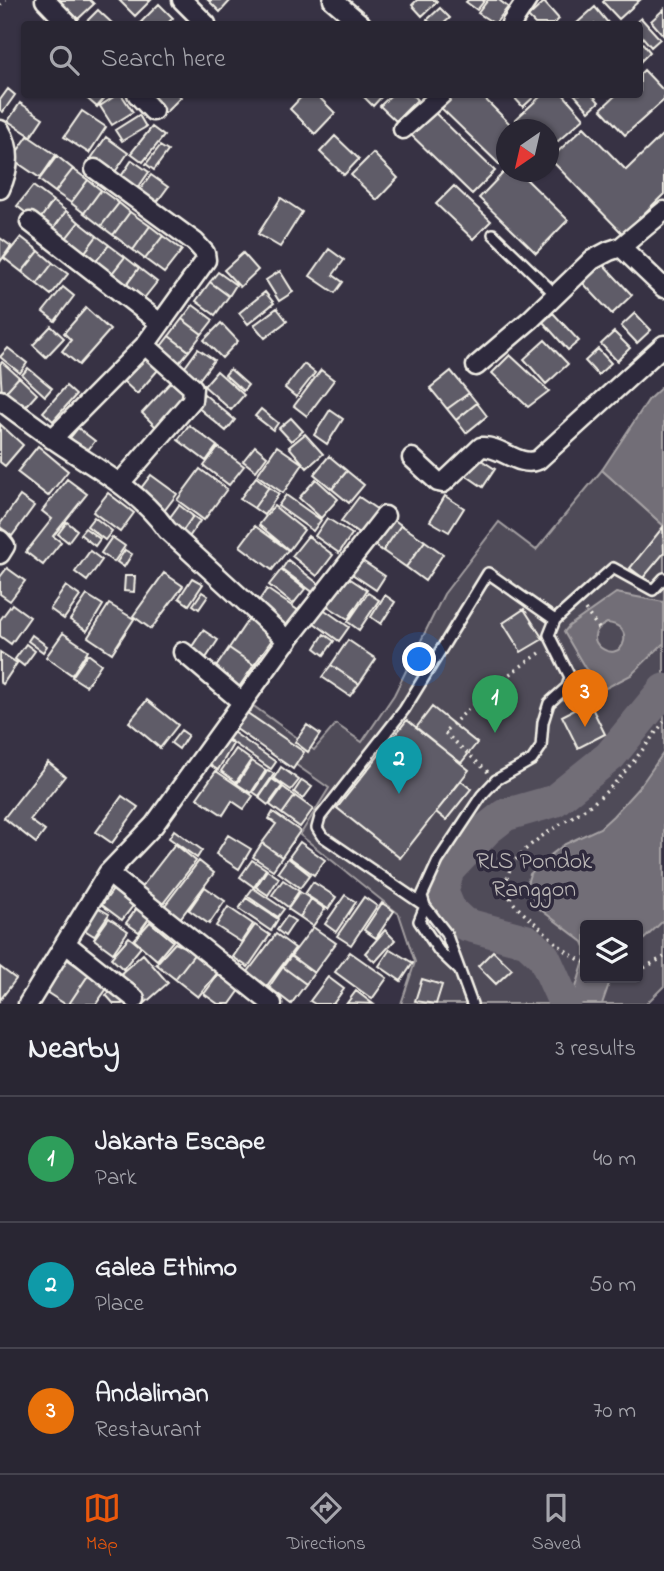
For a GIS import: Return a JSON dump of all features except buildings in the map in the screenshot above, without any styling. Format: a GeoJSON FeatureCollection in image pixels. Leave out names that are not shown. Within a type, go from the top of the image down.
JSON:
{"type":"FeatureCollection","features":[{"type":"Feature","properties":{"kind":"street"},"geometry":{"type":"LineString","coordinates":[[45,0],[65,21]]}},
{"type":"Feature","properties":{"kind":"street"},"geometry":{"type":"LineString","coordinates":[[182,0],[203,21]]}},
{"type":"Feature","properties":{"kind":"street"},"geometry":{"type":"LineString","coordinates":[[333,0],[358,21]]}},
{"type":"Feature","properties":{"kind":"street"},"geometry":{"type":"LineString","coordinates":[[513,21],[527,0]]}},
{"type":"Feature","properties":{"kind":"street"},"geometry":{"type":"LineString","coordinates":[[141,98],[153,111]]}},
{"type":"Feature","properties":{"kind":"street"},"geometry":{"type":"LineString","coordinates":[[403,129],[438,98]]}},
{"type":"Feature","properties":{"kind":"street"},"geometry":{"type":"LineString","coordinates":[[0,130],[8,144],[9,159],[0,189]]}},
{"type":"Feature","properties":{"kind":"street"},"geometry":{"type":"LineString","coordinates":[[52,439],[145,345],[206,260],[205,253],[195,242],[95,169]]}},
{"type":"Feature","properties":{"kind":"street"},"geometry":{"type":"LineString","coordinates":[[476,366],[592,260],[621,247],[664,211]]}},
{"type":"Feature","properties":{"kind":"street"},"geometry":{"type":"LineString","coordinates":[[30,222],[160,323]]}},
{"type":"Feature","properties":{"kind":"street"},"geometry":{"type":"LineString","coordinates":[[621,247],[664,288]]}},
{"type":"Feature","properties":{"kind":"street"},"geometry":{"type":"LineString","coordinates":[[120,483],[192,400],[194,392],[145,345]]}},
{"type":"Feature","properties":{"kind":"street"},"geometry":{"type":"LineString","coordinates":[[412,458],[438,482],[443,483],[481,447],[495,449],[525,462],[538,460],[664,345]]}},
{"type":"Feature","properties":{"kind":"street"},"geometry":{"type":"LineString","coordinates":[[0,400],[52,439],[120,483],[167,530],[288,640]]}},
{"type":"Feature","properties":{"kind":"street"},"geometry":{"type":"LineString","coordinates":[[28,1004],[108,873],[154,825],[288,640],[385,516]]}},
{"type":"Feature","properties":{"kind":"street"},"geometry":{"type":"LineString","coordinates":[[0,540],[5,546],[0,554]]}},
{"type":"Feature","properties":{"kind":"street"},"geometry":{"type":"LineString","coordinates":[[183,652],[243,704]]}},
{"type":"Feature","properties":{"kind":"street"},"geometry":{"type":"LineString","coordinates":[[108,873],[272,1004]]}},
{"type":"Feature","properties":{"kind":"street"},"geometry":{"type":"LineString","coordinates":[[65,943],[135,999]]}},
{"type":"Feature","properties":{"kind":"lane"},"geometry":{"type":"LineString","coordinates":[[493,234],[556,295]]}},
{"type":"Feature","properties":{"kind":"lane"},"geometry":{"type":"LineString","coordinates":[[460,971],[439,951],[419,921],[425,906],[422,896],[438,860],[482,795],[496,780],[532,760],[541,747],[543,722],[549,704],[567,687],[570,677],[549,635],[555,620],[613,568],[653,590],[664,578]]}},
{"type":"Feature","properties":{"kind":"lane"},"geometry":{"type":"LineString","coordinates":[[472,1004],[446,933],[425,906],[322,836],[317,828],[320,817],[404,710],[488,573],[555,620]]}},
{"type":"Feature","properties":{"kind":"path"},"geometry":{"type":"LineString","coordinates":[[0,5],[6,0]]}},
{"type":"Feature","properties":{"kind":"path"},"geometry":{"type":"LineString","coordinates":[[585,610],[601,631]]}},
{"type":"Feature","properties":{"kind":"path"},"geometry":{"type":"LineString","coordinates":[[496,780],[444,732],[498,682],[553,644]]}},
{"type":"Feature","properties":{"kind":"path"},"geometry":{"type":"LineString","coordinates":[[580,959],[519,909],[509,895],[507,879],[517,859],[539,837],[590,806],[623,774],[664,722]]}},
{"type":"Feature","properties":{"kind":"path"},"geometry":{"type":"LineString","coordinates":[[643,968],[664,957]]}},
{"type":"Feature","properties":{"kind":"green space","name":"RLS Pondok Ranggon"},"geometry":{"type":"Polygon","coordinates":[[[602,470],[664,526],[664,986],[646,1004],[401,1004],[415,962],[399,914],[300,835],[329,788],[235,722],[248,702],[314,750],[336,724],[362,742],[394,695],[444,594],[499,522],[536,550],[602,470]]]}},
{"type":"Feature","properties":{"kind":"shaded area"},"geometry":{"type":"Polygon","coordinates":[[[664,385],[664,526],[602,470],[649,399],[664,385]]]}},
{"type":"Feature","properties":{"kind":"shaded area"},"geometry":{"type":"Polygon","coordinates":[[[616,593],[664,602],[664,643],[631,675],[604,689],[585,668],[564,632],[616,593]],[[607,623],[598,629],[596,643],[607,651],[614,651],[620,648],[624,641],[624,633],[617,626],[607,623]]]}},
{"type":"Feature","properties":{"kind":"shaded area"},"geometry":{"type":"Polygon","coordinates":[[[664,752],[664,920],[643,940],[643,920],[580,920],[580,940],[532,903],[525,890],[530,874],[565,844],[600,828],[641,785],[664,752]]]}},
{"type":"Feature","properties":{"kind":"shaded area"},"geometry":{"type":"Polygon","coordinates":[[[580,974],[580,983],[609,983],[602,1004],[553,1004],[554,1001],[573,997],[580,974]]]}},
{"type":"Feature","properties":{"kind":"waterway"},"geometry":{"type":"LineString","coordinates":[[565,1004],[544,957],[527,941],[464,924],[450,911],[442,892],[448,870],[487,829],[505,815],[554,801],[610,756],[664,690]]}},
{"type":"Feature","properties":{"kind":"place","name":"Andaliman"},"geometry":{"type":"Point","coordinates":[585,727]}},
{"type":"Feature","properties":{"kind":"place","name":"Jakarta Escape"},"geometry":{"type":"Point","coordinates":[495,733]}},
{"type":"Feature","properties":{"kind":"place","name":"Galea Ethimo"},"geometry":{"type":"Point","coordinates":[399,794]}}]}
